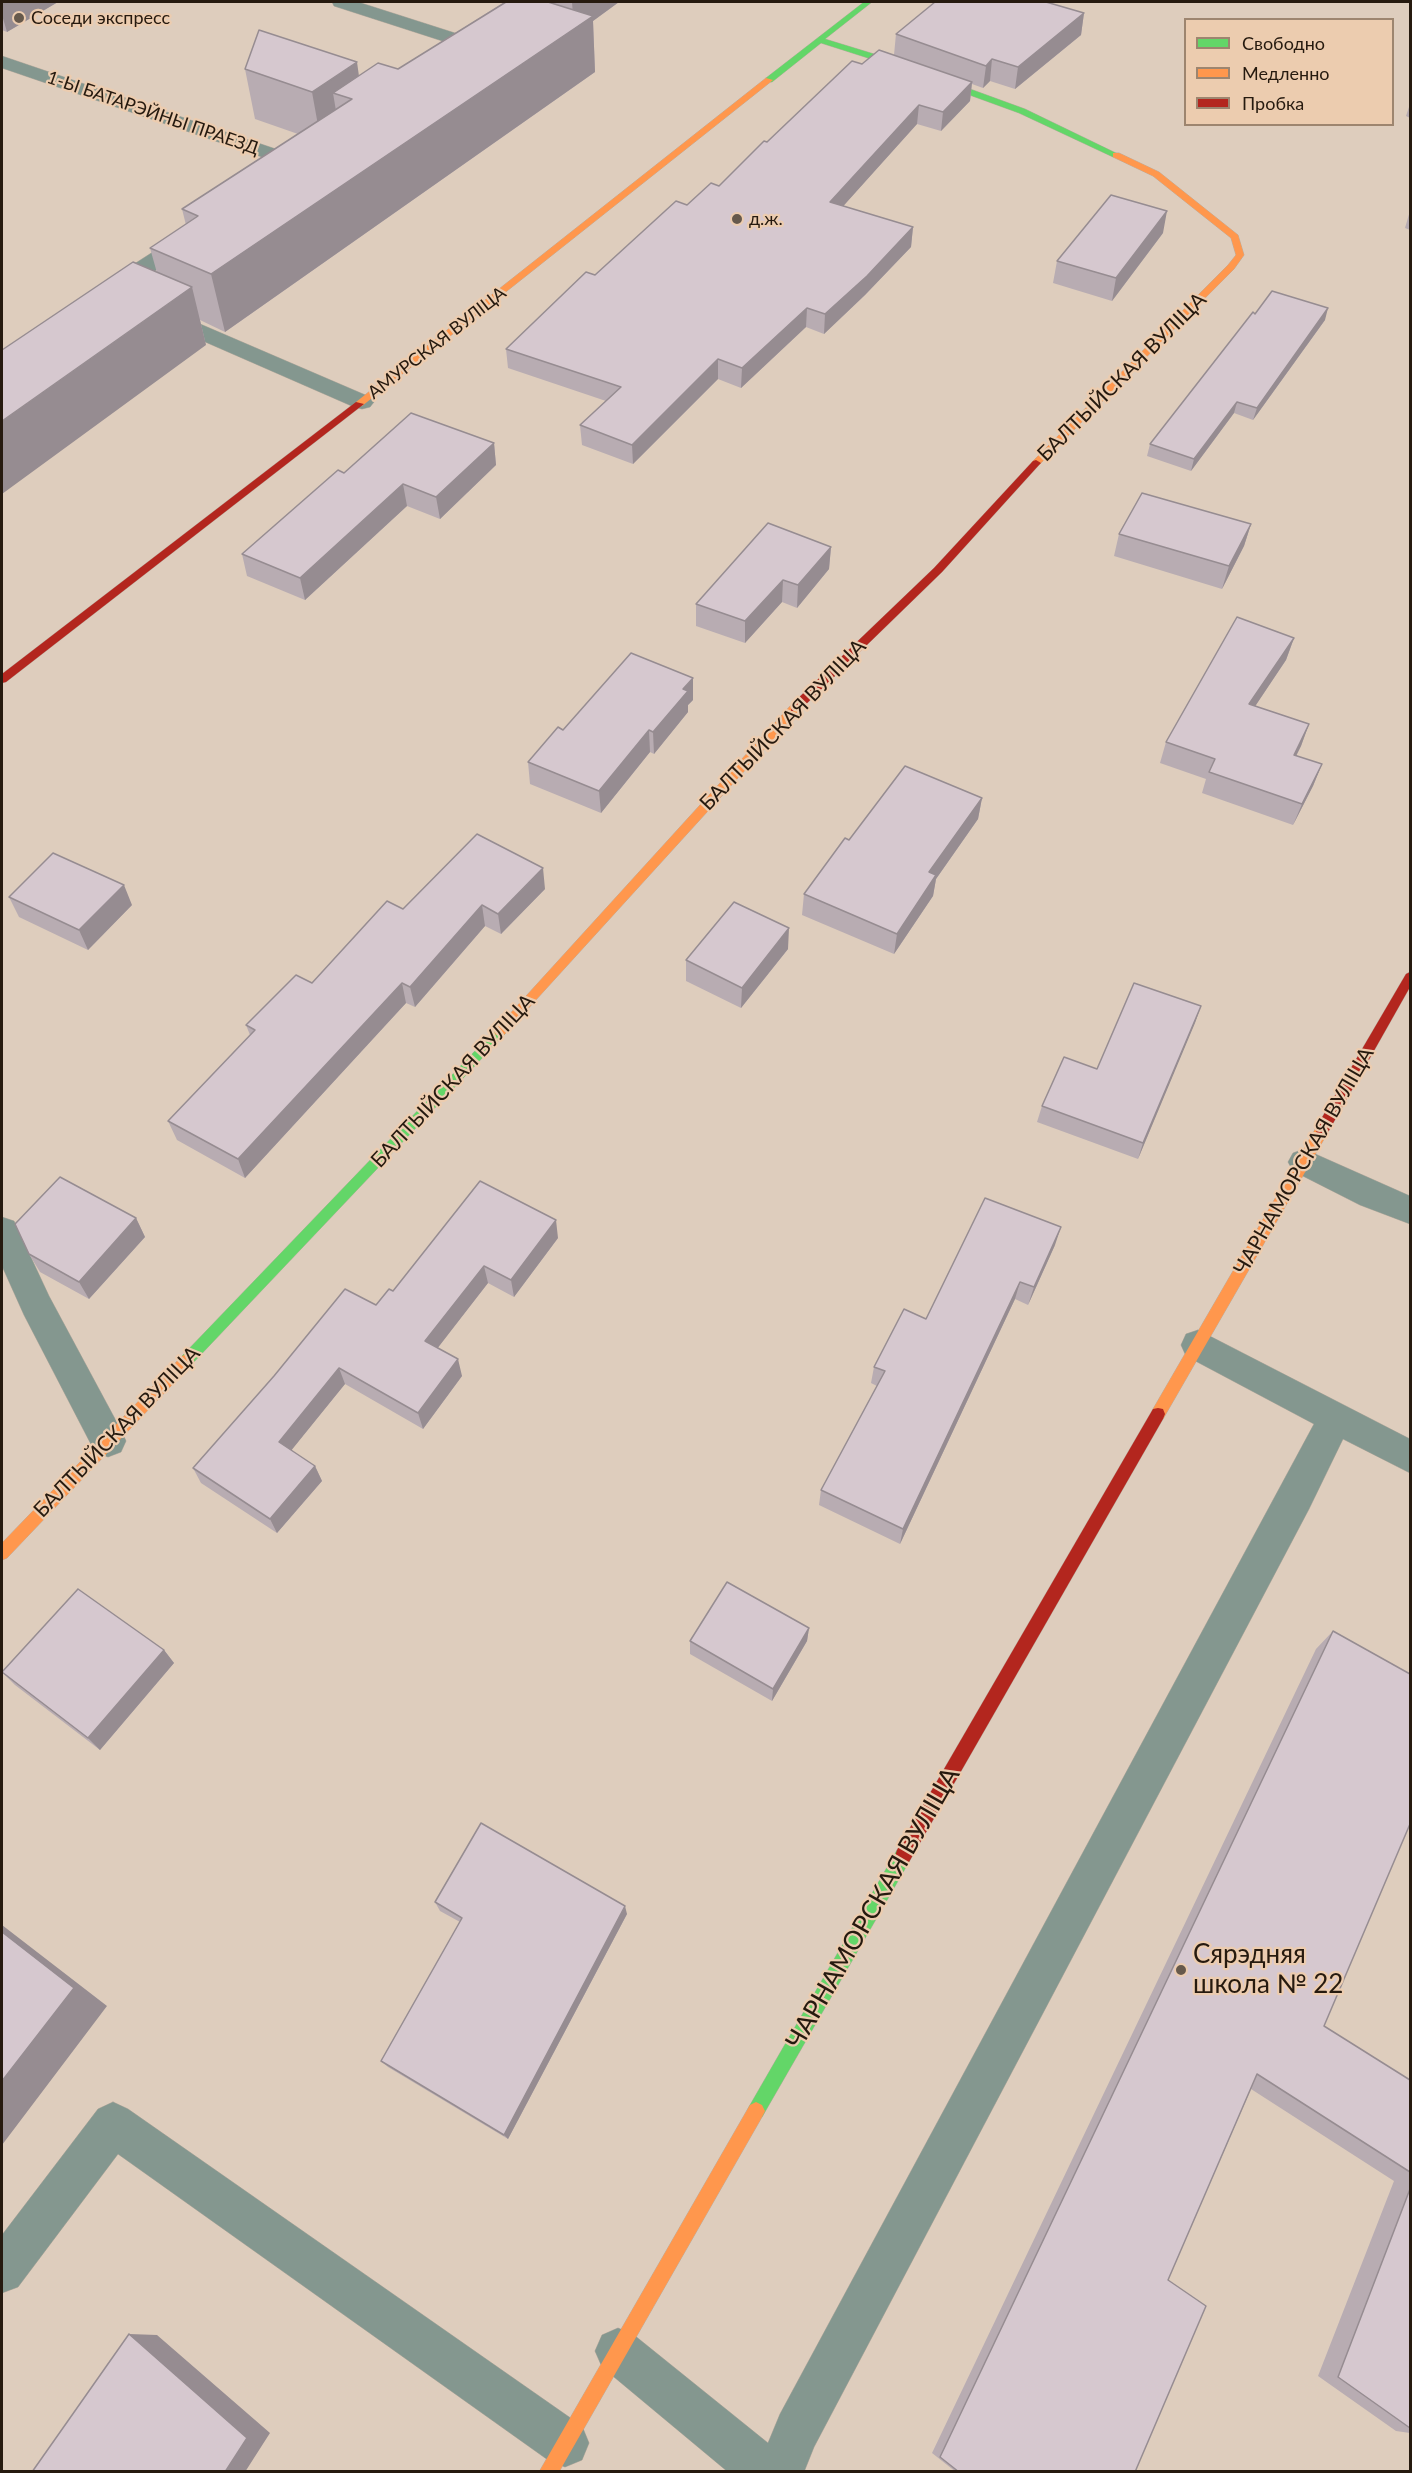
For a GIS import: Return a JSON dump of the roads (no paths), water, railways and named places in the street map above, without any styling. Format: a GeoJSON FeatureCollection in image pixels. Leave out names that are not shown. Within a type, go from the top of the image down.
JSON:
{"type":"FeatureCollection","features":[{"type":"Feature","properties":{"kind":"street"},"geometry":{"type":"LineString","coordinates":[[341,2],[476,46],[447,66]]}},
{"type":"Feature","properties":{"kind":"street","name":"АМУРСКАЯ ВУЛІЦА"},"geometry":{"type":"LineString","coordinates":[[2,679],[362,402],[868,2]]}},
{"type":"Feature","properties":{"kind":"street","name":"БАЛТЫЙСКАЯ ВУЛІЦА"},"geometry":{"type":"LineString","coordinates":[[2,1553],[505,1027],[783,719],[938,570],[1063,433],[1231,267],[1240,255],[1235,237],[1156,174],[1022,111],[871,56],[819,40]]}},
{"type":"Feature","properties":{"kind":"street","name":"1-Ы БАТАРЭЙНЫ ПРАЕЗД"},"geometry":{"type":"LineString","coordinates":[[2,62],[304,165]]}},
{"type":"Feature","properties":{"kind":"street"},"geometry":{"type":"LineString","coordinates":[[284,178],[323,152]]}},
{"type":"Feature","properties":{"kind":"street"},"geometry":{"type":"LineString","coordinates":[[89,303],[206,228]]}},
{"type":"Feature","properties":{"kind":"street"},"geometry":{"type":"LineString","coordinates":[[108,291],[362,402]]}},
{"type":"Feature","properties":{"kind":"street","name":"ЧАРНАМОРСКАЯ ВУЛІЦА"},"geometry":{"type":"LineString","coordinates":[[557,2457],[1410,977]]}},
{"type":"Feature","properties":{"kind":"street"},"geometry":{"type":"LineString","coordinates":[[1304,1162],[1371,1195],[1410,1210]]}},
{"type":"Feature","properties":{"kind":"street"},"geometry":{"type":"LineString","coordinates":[[2,1231],[36,1305],[108,1441]]}},
{"type":"Feature","properties":{"kind":"street"},"geometry":{"type":"LineString","coordinates":[[1198,1345],[1410,1456]]}},
{"type":"Feature","properties":{"kind":"street"},"geometry":{"type":"LineString","coordinates":[[780,2472],[797,2431],[1336,1417]]}},
{"type":"Feature","properties":{"kind":"street"},"geometry":{"type":"LineString","coordinates":[[2,2271],[112,2124],[557,2457]]}},
{"type":"Feature","properties":{"kind":"street"},"geometry":{"type":"LineString","coordinates":[[618,2351],[766,2472]]}},
{"type":"Feature","properties":{"kind":"place","name":"Соседи экспресс"},"geometry":{"type":"Point","coordinates":[19,18]}},
{"type":"Feature","properties":{"kind":"place","name":"д.ж."},"geometry":{"type":"Point","coordinates":[737,219]}},
{"type":"Feature","properties":{"kind":"place","name":"Сярэдняя школа № 22"},"geometry":{"type":"Point","coordinates":[1181,1970]}}]}
